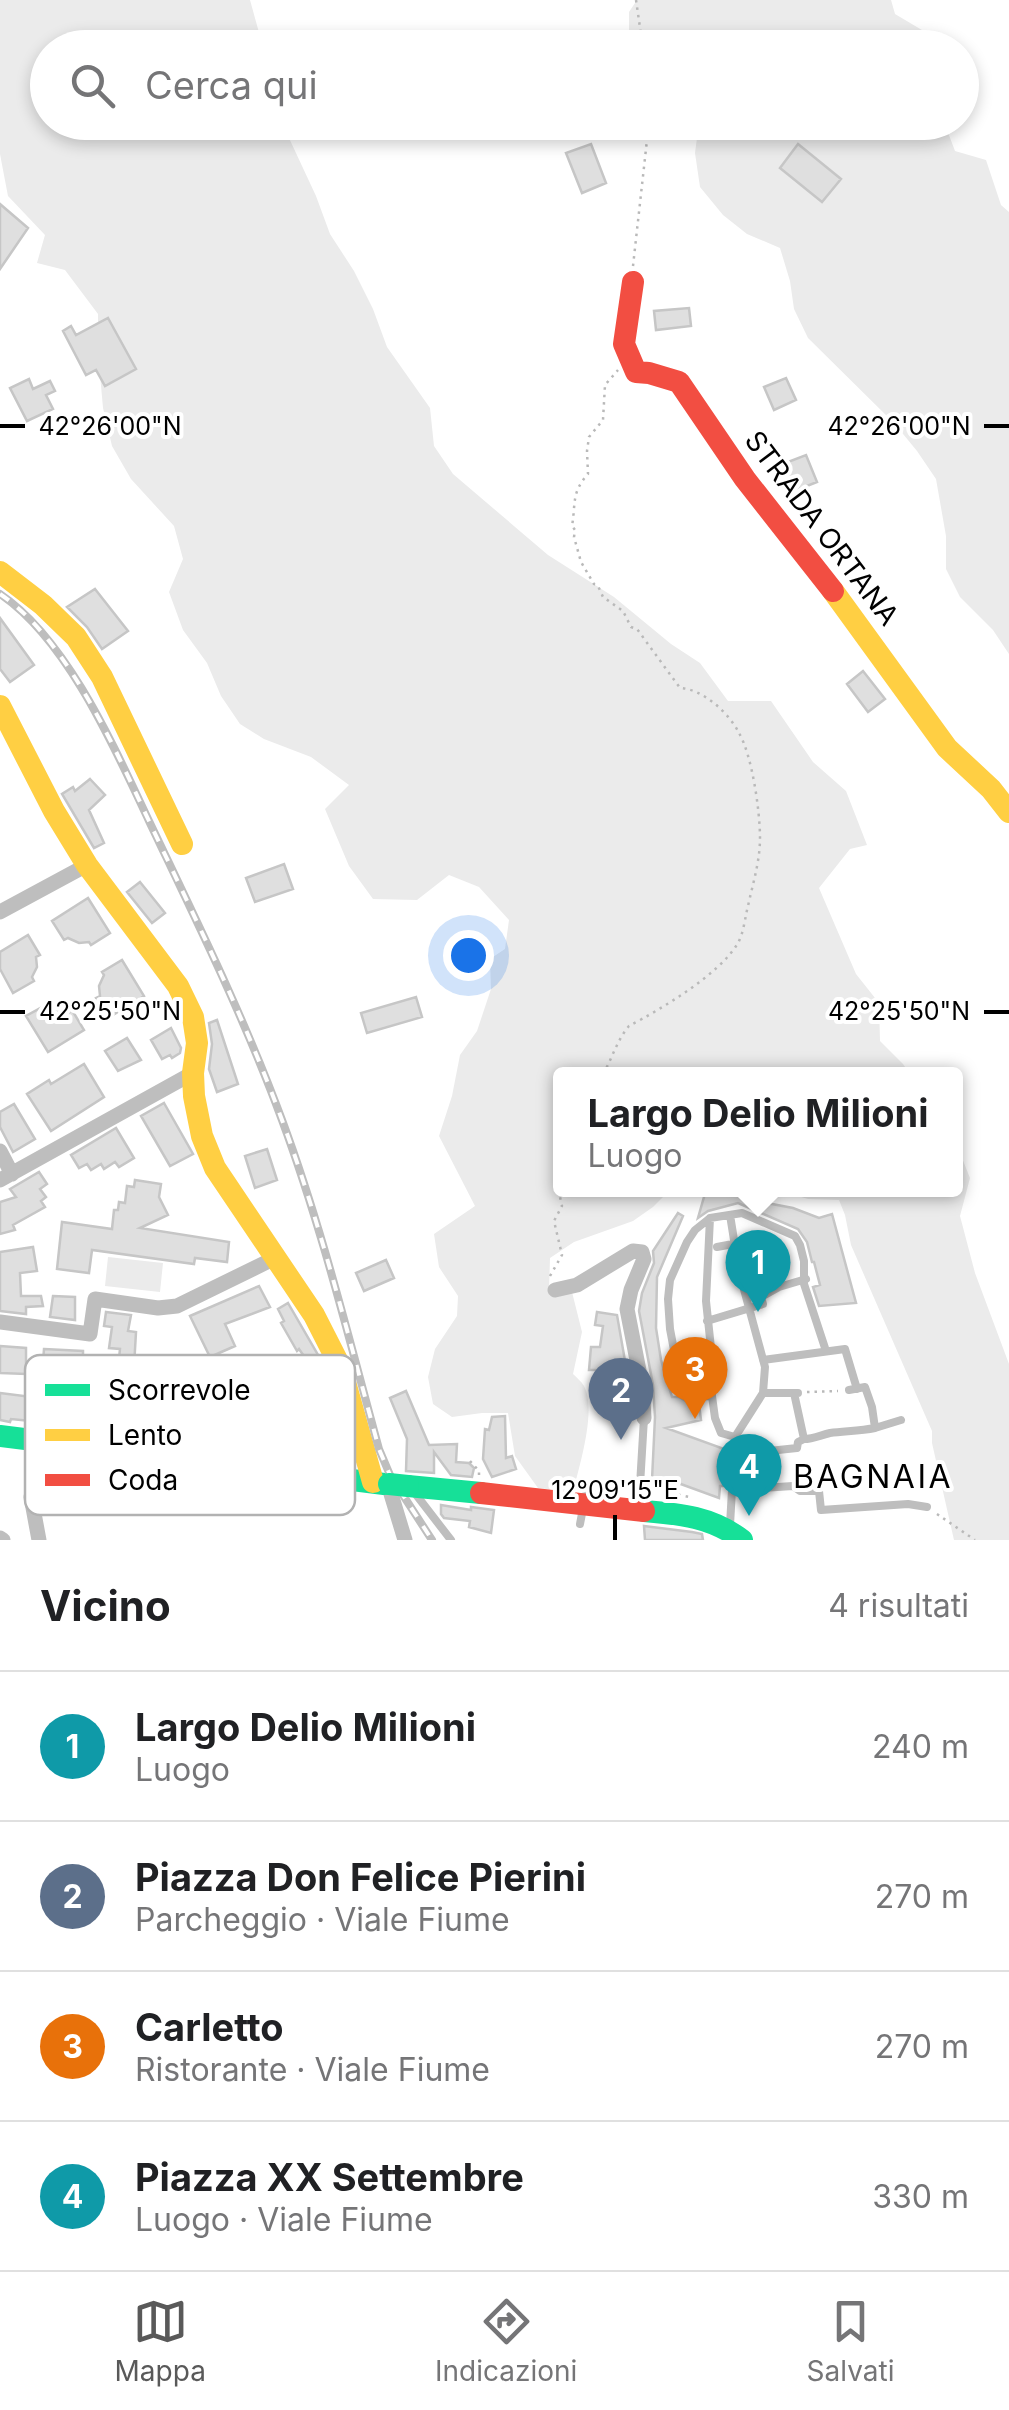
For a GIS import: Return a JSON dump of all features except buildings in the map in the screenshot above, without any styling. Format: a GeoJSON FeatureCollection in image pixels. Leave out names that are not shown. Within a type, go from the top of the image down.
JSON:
{"type":"FeatureCollection","features":[{"type":"Feature","properties":{"kind":"street"},"geometry":{"type":"LineString","coordinates":[[633,282],[624,344],[636,372]]}},
{"type":"Feature","properties":{"kind":"street","name":"STRADA ORTANA"},"geometry":{"type":"LineString","coordinates":[[636,372],[680,382],[745,480],[834,592],[947,748],[991,789],[1009,812]]}},
{"type":"Feature","properties":{"kind":"street"},"geometry":{"type":"LineString","coordinates":[[0,572],[76,636],[102,677],[182,844]]}},
{"type":"Feature","properties":{"kind":"street"},"geometry":{"type":"LineString","coordinates":[[0,706],[54,812],[87,865],[178,986],[193,1018],[197,1043],[192,1073],[202,1136],[215,1168],[314,1315],[334,1355]]}},
{"type":"Feature","properties":{"kind":"street"},"geometry":{"type":"LineString","coordinates":[[0,912],[87,865]]}},
{"type":"Feature","properties":{"kind":"street"},"geometry":{"type":"LineString","coordinates":[[0,1151],[6,1177],[192,1073]]}},
{"type":"Feature","properties":{"kind":"street"},"geometry":{"type":"LineString","coordinates":[[554,1290],[566,1290],[633,1251],[642,1252],[644,1259],[630,1290],[627,1308],[644,1418]]}},
{"type":"Feature","properties":{"kind":"street"},"geometry":{"type":"LineString","coordinates":[[0,1322],[90,1334],[95,1299],[158,1308],[177,1306],[275,1258]]}},
{"type":"Feature","properties":{"kind":"street"},"geometry":{"type":"LineString","coordinates":[[355,1395],[403,1488],[403,1533],[418,1540]]}},
{"type":"Feature","properties":{"kind":"street"},"geometry":{"type":"LineString","coordinates":[[0,1436],[25,1439]]}},
{"type":"Feature","properties":{"kind":"street"},"geometry":{"type":"LineString","coordinates":[[355,1482],[403,1488],[480,1487],[642,1506],[702,1517],[728,1528]]}},
{"type":"Feature","properties":{"kind":"street"},"geometry":{"type":"LineString","coordinates":[[34,1515],[39,1540]]}},
{"type":"Feature","properties":{"kind":"lane"},"geometry":{"type":"LineString","coordinates":[[712,1396],[686,1394],[677,1366],[668,1299],[670,1280],[687,1242],[710,1218],[742,1212],[795,1236],[804,1261],[804,1284],[826,1350]]}},
{"type":"Feature","properties":{"kind":"lane"},"geometry":{"type":"LineString","coordinates":[[728,1528],[736,1437],[763,1393],[765,1366],[748,1310],[730,1215]]}},
{"type":"Feature","properties":{"kind":"lane"},"geometry":{"type":"LineString","coordinates":[[710,1218],[712,1247],[706,1301],[712,1396],[720,1433],[736,1437]]}},
{"type":"Feature","properties":{"kind":"lane"},"geometry":{"type":"LineString","coordinates":[[712,1247],[734,1244]]}},
{"type":"Feature","properties":{"kind":"lane"},"geometry":{"type":"LineString","coordinates":[[708,1320],[763,1304],[761,1296],[806,1279]]}},
{"type":"Feature","properties":{"kind":"lane"},"geometry":{"type":"LineString","coordinates":[[763,1360],[845,1349],[875,1428]]}},
{"type":"Feature","properties":{"kind":"lane"},"geometry":{"type":"LineString","coordinates":[[763,1393],[796,1393],[804,1439]]}},
{"type":"Feature","properties":{"kind":"lane"},"geometry":{"type":"LineString","coordinates":[[642,1506],[644,1418]]}},
{"type":"Feature","properties":{"kind":"lane"},"geometry":{"type":"LineString","coordinates":[[735,1448],[760,1452],[797,1448],[804,1439],[851,1433],[901,1420]]}},
{"type":"Feature","properties":{"kind":"lane"},"geometry":{"type":"LineString","coordinates":[[733,1487],[794,1486],[800,1490],[819,1490],[822,1510],[908,1504],[928,1508]]}},
{"type":"Feature","properties":{"kind":"lane"},"geometry":{"type":"LineString","coordinates":[[403,1488],[451,1540]]}},
{"type":"Feature","properties":{"kind":"lane"},"geometry":{"type":"LineString","coordinates":[[580,1524],[586,1493],[642,1506],[688,1506]]}},
{"type":"Feature","properties":{"kind":"path"},"geometry":{"type":"LineString","coordinates":[[636,0],[640,30]]}},
{"type":"Feature","properties":{"kind":"path"},"geometry":{"type":"LineString","coordinates":[[633,282],[647,140]]}},
{"type":"Feature","properties":{"kind":"path"},"geometry":{"type":"LineString","coordinates":[[608,1067],[620,1036],[629,1026],[698,982],[738,942],[756,871],[760,834],[755,792],[741,736],[731,720],[693,689],[680,688],[637,629],[631,627],[623,611],[603,597],[582,562],[574,537],[573,508],[578,485],[588,474],[589,437],[602,420],[605,384],[624,358],[636,372]]}},
{"type":"Feature","properties":{"kind":"path"},"geometry":{"type":"LineString","coordinates":[[554,1290],[550,1275],[562,1255],[554,1221],[562,1206],[560,1197]]}},
{"type":"Feature","properties":{"kind":"path"},"geometry":{"type":"LineString","coordinates":[[796,1393],[857,1389]]}},
{"type":"Feature","properties":{"kind":"path"},"geometry":{"type":"LineString","coordinates":[[470,1461],[479,1471],[480,1487]]}},
{"type":"Feature","properties":{"kind":"path"},"geometry":{"type":"LineString","coordinates":[[928,1508],[974,1540]]}},
{"type":"Feature","properties":{"kind":"shaded area"},"geometry":{"type":"Polygon","coordinates":[[[0,0],[250,0],[258,30],[30,30],[30,140],[290,140],[330,234],[354,271],[387,347],[430,408],[434,446],[453,474],[548,555],[614,597],[700,663],[728,701],[771,701],[813,762],[846,791],[867,845],[850,849],[819,888],[856,974],[879,1003],[880,1041],[905,1067],[553,1067],[553,1197],[663,1197],[633,1221],[574,1242],[550,1258],[549,1291],[572,1292],[582,1332],[573,1374],[584,1386],[589,1409],[573,1492],[538,1488],[515,1456],[508,1413],[452,1417],[433,1404],[428,1377],[435,1349],[457,1316],[458,1296],[439,1267],[434,1234],[475,1206],[439,1136],[460,1055],[477,1031],[491,989],[490,959],[505,949],[509,920],[479,887],[449,875],[417,900],[373,899],[349,866],[325,809],[349,785],[311,757],[264,739],[240,724],[221,696],[207,663],[183,630],[169,592],[183,559],[174,526],[131,479],[112,446],[103,408],[98,314],[65,270],[37,263],[45,235],[8,196],[0,154],[0,0]]]}},
{"type":"Feature","properties":{"kind":"shaded area"},"geometry":{"type":"Polygon","coordinates":[[[637,0],[891,0],[895,14],[922,30],[629,30],[629,12],[637,0]]]}},
{"type":"Feature","properties":{"kind":"shaded area"},"geometry":{"type":"Polygon","coordinates":[[[697,140],[951,140],[955,151],[986,160],[1001,205],[1009,212],[1009,654],[993,630],[960,597],[946,569],[946,536],[936,479],[894,423],[808,338],[794,309],[780,248],[747,234],[723,215],[700,187],[697,140]]]}},
{"type":"Feature","properties":{"kind":"shaded area"},"geometry":{"type":"Polygon","coordinates":[[[963,1160],[970,1178],[960,1216],[975,1273],[1009,1364],[1009,1540],[954,1540],[932,1431],[851,1245],[839,1200],[801,1197],[963,1197],[963,1160]]]}},
{"type":"Feature","properties":{"kind":"shaded area"},"geometry":{"type":"Polygon","coordinates":[[[108,1257],[163,1263],[160,1292],[105,1286],[108,1257]]]}},
{"type":"Feature","properties":{"kind":"railway"},"geometry":{"type":"LineString","coordinates":[[0,594],[47,639],[87,698],[219,969],[296,1161],[353,1355]]}},
{"type":"Feature","properties":{"kind":"railway"},"geometry":{"type":"LineString","coordinates":[[355,1361],[390,1475],[432,1540]]}},
{"type":"Feature","properties":{"kind":"traffic: fast"},"geometry":{"type":"LineString","coordinates":[[0,1436],[25,1439]]}},
{"type":"Feature","properties":{"kind":"traffic: fast"},"geometry":{"type":"LineString","coordinates":[[355,1480],[384,1484]]}},
{"type":"Feature","properties":{"kind":"traffic: fast"},"geometry":{"type":"LineString","coordinates":[[389,1484],[408,1486]]}},
{"type":"Feature","properties":{"kind":"traffic: fast"},"geometry":{"type":"LineString","coordinates":[[408,1486],[481,1493]]}},
{"type":"Feature","properties":{"kind":"traffic: fast"},"geometry":{"type":"LineString","coordinates":[[644,1511],[708,1522],[742,1540]]}},
{"type":"Feature","properties":{"kind":"traffic: slow"},"geometry":{"type":"LineString","coordinates":[[0,572],[76,637],[102,677],[182,844]]}},
{"type":"Feature","properties":{"kind":"traffic: slow"},"geometry":{"type":"LineString","coordinates":[[833,591],[947,748],[991,789],[1009,812]]}},
{"type":"Feature","properties":{"kind":"traffic: slow"},"geometry":{"type":"LineString","coordinates":[[0,706],[54,811],[87,865],[178,986],[193,1017],[197,1043],[194,1096],[202,1136],[215,1168],[314,1315],[334,1355]]}},
{"type":"Feature","properties":{"kind":"traffic: slow"},"geometry":{"type":"LineString","coordinates":[[355,1418],[373,1482]]}},
{"type":"Feature","properties":{"kind":"traffic: jam"},"geometry":{"type":"LineString","coordinates":[[633,282],[624,344],[636,372],[679,382],[745,479],[833,591]]}},
{"type":"Feature","properties":{"kind":"traffic: jam"},"geometry":{"type":"LineString","coordinates":[[481,1493],[644,1511]]}},
{"type":"Feature","properties":{"kind":"place","name":"Largo Delio Milioni"},"geometry":{"type":"Point","coordinates":[758,1312]}},
{"type":"Feature","properties":{"kind":"place","name":"Carletto"},"geometry":{"type":"Point","coordinates":[695,1419]}},
{"type":"Feature","properties":{"kind":"place","name":"Piazza Don Felice Pierini"},"geometry":{"type":"Point","coordinates":[621,1440]}},
{"type":"Feature","properties":{"kind":"place","name":"Piazza XX Settembre"},"geometry":{"type":"Point","coordinates":[749,1516]}},
{"type":"Feature","properties":{"kind":"district","name":"BAGNAIA"},"geometry":{"type":"Point","coordinates":[873,1476]}}]}
